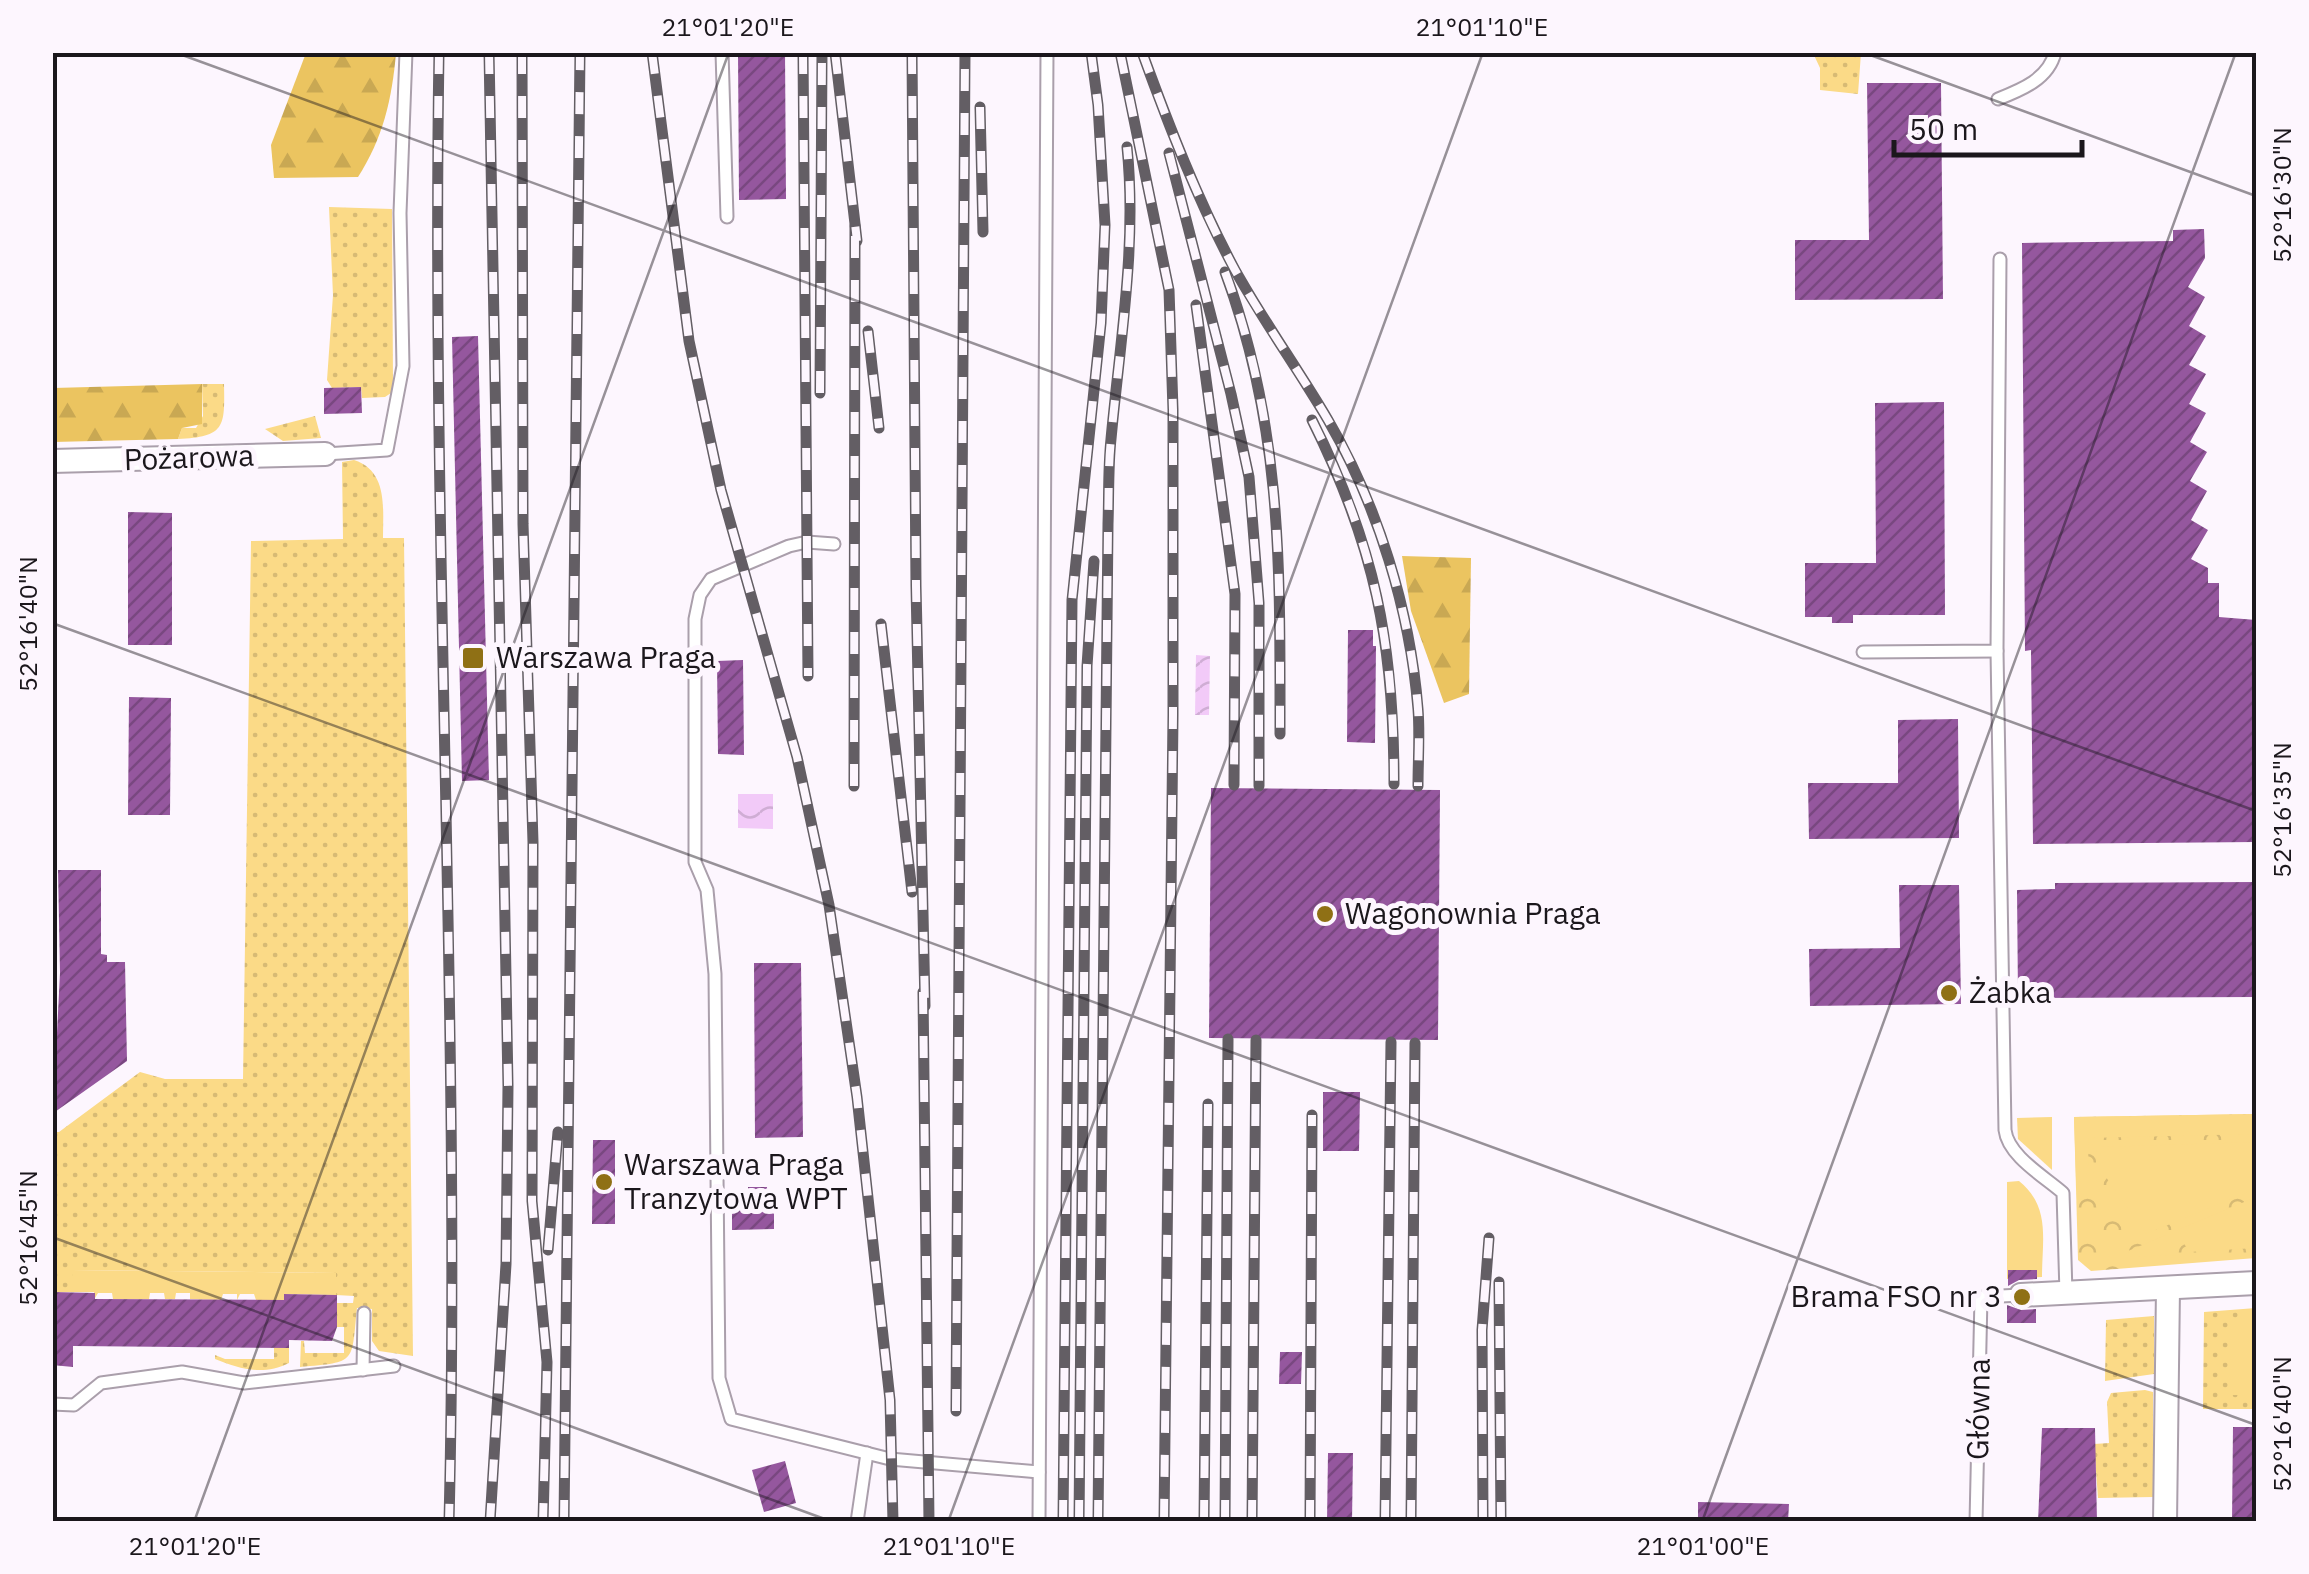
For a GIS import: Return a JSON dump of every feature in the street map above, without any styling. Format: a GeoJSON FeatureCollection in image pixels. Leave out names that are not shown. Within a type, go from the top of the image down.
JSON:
{"type":"FeatureCollection","features":[{"type":"Feature","properties":{"kind":"street","name":"Pożarowa"},"geometry":{"type":"LineString","coordinates":[[52,462],[325,454]]}},
{"type":"Feature","properties":{"kind":"street"},"geometry":{"type":"LineString","coordinates":[[2021,1295],[2256,1283]]}},
{"type":"Feature","properties":{"kind":"street"},"geometry":{"type":"LineString","coordinates":[[2165,1522],[2168,1288]]}},
{"type":"Feature","properties":{"kind":"lane"},"geometry":{"type":"LineString","coordinates":[[325,454],[387,450],[397,407],[403,366],[400,214],[406,52]]}},
{"type":"Feature","properties":{"kind":"lane"},"geometry":{"type":"LineString","coordinates":[[722,52],[727,217]]}},
{"type":"Feature","properties":{"kind":"lane"},"geometry":{"type":"LineString","coordinates":[[1039,1522],[1047,52]]}},
{"type":"Feature","properties":{"kind":"lane"},"geometry":{"type":"LineString","coordinates":[[1998,99],[2030,86],[2053,63],[2055,52]]}},
{"type":"Feature","properties":{"kind":"lane"},"geometry":{"type":"LineString","coordinates":[[2000,258],[1998,652],[2006,1140],[2064,1194],[2066,1293]]}},
{"type":"Feature","properties":{"kind":"lane"},"geometry":{"type":"LineString","coordinates":[[834,544],[807,542],[789,546],[711,579],[700,595],[696,620],[695,862],[707,890],[716,974],[719,1378],[731,1419],[890,1458],[1039,1472]]}},
{"type":"Feature","properties":{"kind":"lane"},"geometry":{"type":"LineString","coordinates":[[1863,652],[1998,652]]}},
{"type":"Feature","properties":{"kind":"lane","name":"Główna"},"geometry":{"type":"LineString","coordinates":[[1976,1522],[1981,1296],[2021,1295]]}},
{"type":"Feature","properties":{"kind":"lane"},"geometry":{"type":"LineString","coordinates":[[363,1370],[364,1314]]}},
{"type":"Feature","properties":{"kind":"lane"},"geometry":{"type":"LineString","coordinates":[[52,1404],[74,1405],[101,1382],[182,1372],[244,1384],[394,1366]]}},
{"type":"Feature","properties":{"kind":"lane"},"geometry":{"type":"LineString","coordinates":[[857,1522],[868,1453]]}},
{"type":"Feature","properties":{"kind":"green space"},"geometry":{"type":"Polygon","coordinates":[[[306,53],[396,53],[385,118],[358,177],[274,178],[271,145],[306,53]]]}},
{"type":"Feature","properties":{"kind":"green space"},"geometry":{"type":"Polygon","coordinates":[[[1813,53],[1861,53],[1858,94],[1820,90],[1820,68],[1813,53]]]}},
{"type":"Feature","properties":{"kind":"green space"},"geometry":{"type":"Polygon","coordinates":[[[329,207],[392,209],[393,381],[391,393],[385,397],[362,398],[361,387],[332,388],[327,380],[333,295],[329,207]]]}},
{"type":"Feature","properties":{"kind":"green space"},"geometry":{"type":"Polygon","coordinates":[[[202,384],[224,384],[224,410],[219,427],[205,436],[178,439],[182,428],[196,428],[203,416],[202,384]]]}},
{"type":"Feature","properties":{"kind":"green space"},"geometry":{"type":"Polygon","coordinates":[[[202,384],[202,424],[182,428],[178,439],[53,442],[53,388],[202,384]]]}},
{"type":"Feature","properties":{"kind":"green space"},"geometry":{"type":"Polygon","coordinates":[[[315,416],[321,438],[283,441],[265,429],[315,416]]]}},
{"type":"Feature","properties":{"kind":"green space"},"geometry":{"type":"Polygon","coordinates":[[[354,460],[365,465],[378,482],[383,503],[383,538],[404,538],[413,1356],[379,1351],[372,1341],[372,1309],[357,1308],[348,1356],[342,1361],[300,1367],[301,1341],[305,1353],[344,1353],[344,1327],[337,1327],[337,1303],[353,1303],[354,1296],[336,1295],[335,1273],[74,1270],[73,1292],[53,1292],[53,1132],[59,1132],[140,1072],[165,1079],[243,1079],[251,541],[343,539],[342,462],[354,460]]]}},
{"type":"Feature","properties":{"kind":"green space"},"geometry":{"type":"Polygon","coordinates":[[[1402,556],[1471,558],[1469,694],[1444,703],[1411,611],[1402,556]]]}},
{"type":"Feature","properties":{"kind":"green space"},"geometry":{"type":"Polygon","coordinates":[[[2256,1114],[2256,1258],[2091,1271],[2078,1260],[2074,1117],[2256,1114]]]}},
{"type":"Feature","properties":{"kind":"green space"},"geometry":{"type":"Polygon","coordinates":[[[2256,1114],[2256,1134],[2089,1138],[2088,1164],[2097,1178],[2076,1178],[2074,1117],[2256,1114]]]}},
{"type":"Feature","properties":{"kind":"green space"},"geometry":{"type":"Polygon","coordinates":[[[2052,1117],[2052,1170],[2018,1139],[2017,1118],[2052,1117]]]}},
{"type":"Feature","properties":{"kind":"green space"},"geometry":{"type":"Polygon","coordinates":[[[2256,1142],[2256,1189],[2146,1234],[2096,1163],[2097,1149],[2101,1147],[2256,1142]]]}},
{"type":"Feature","properties":{"kind":"green space"},"geometry":{"type":"Polygon","coordinates":[[[2019,1181],[2040,1213],[2042,1277],[2007,1279],[2007,1182],[2019,1181]]]}},
{"type":"Feature","properties":{"kind":"green space"},"geometry":{"type":"Polygon","coordinates":[[[2256,1197],[2256,1248],[2189,1252],[2178,1233],[2180,1229],[2256,1197]]]}},
{"type":"Feature","properties":{"kind":"green space"},"geometry":{"type":"Polygon","coordinates":[[[2166,1235],[2178,1251],[2176,1255],[2129,1257],[2128,1251],[2166,1235]]]}},
{"type":"Feature","properties":{"kind":"green space"},"geometry":{"type":"Polygon","coordinates":[[[73,1270],[336,1273],[336,1295],[285,1294],[284,1300],[256,1300],[254,1294],[240,1294],[237,1300],[237,1294],[223,1294],[221,1300],[190,1299],[190,1293],[176,1293],[175,1299],[165,1299],[164,1293],[150,1293],[149,1299],[113,1299],[112,1293],[98,1293],[95,1298],[94,1292],[73,1292],[73,1270]]]}},
{"type":"Feature","properties":{"kind":"green space"},"geometry":{"type":"Polygon","coordinates":[[[2256,1308],[2256,1319],[2231,1319],[2231,1395],[2256,1395],[2256,1409],[2203,1409],[2204,1312],[2256,1308]]]}},
{"type":"Feature","properties":{"kind":"green space"},"geometry":{"type":"Polygon","coordinates":[[[2154,1316],[2154,1374],[2105,1381],[2106,1320],[2154,1316]]]}},
{"type":"Feature","properties":{"kind":"green space"},"geometry":{"type":"Polygon","coordinates":[[[2230,1319],[2256,1319],[2256,1395],[2230,1395],[2230,1319]]]}},
{"type":"Feature","properties":{"kind":"green space"},"geometry":{"type":"Polygon","coordinates":[[[274,1347],[289,1348],[289,1363],[252,1370],[215,1359],[215,1355],[225,1359],[274,1359],[274,1347]]]}},
{"type":"Feature","properties":{"kind":"green space"},"geometry":{"type":"Polygon","coordinates":[[[2153,1392],[2153,1497],[2098,1498],[2094,1444],[2109,1443],[2107,1402],[2111,1393],[2153,1392]]]}},
{"type":"Feature","properties":{"kind":"water"},"geometry":{"type":"Polygon","coordinates":[[[1196,655],[1210,656],[1209,715],[1195,715],[1196,655]]]}},
{"type":"Feature","properties":{"kind":"water"},"geometry":{"type":"Polygon","coordinates":[[[738,794],[773,794],[773,829],[738,828],[738,794]]]}},
{"type":"Feature","properties":{"kind":"building"},"geometry":{"type":"Polygon","coordinates":[[[738,52],[785,52],[786,199],[739,200],[738,52]]]}},
{"type":"Feature","properties":{"kind":"building"},"geometry":{"type":"Polygon","coordinates":[[[1867,83],[1941,83],[1943,299],[1795,300],[1795,240],[1869,240],[1867,83]]]}},
{"type":"Feature","properties":{"kind":"building"},"geometry":{"type":"Polygon","coordinates":[[[2204,229],[2205,258],[2188,287],[2205,297],[2189,326],[2206,336],[2189,365],[2206,374],[2189,404],[2206,413],[2190,442],[2207,452],[2190,481],[2207,491],[2191,520],[2208,530],[2191,559],[2208,568],[2208,583],[2219,583],[2219,617],[2256,620],[2256,842],[2033,844],[2031,650],[2025,651],[2022,243],[2173,241],[2173,230],[2204,229]]]}},
{"type":"Feature","properties":{"kind":"building"},"geometry":{"type":"Polygon","coordinates":[[[478,336],[489,780],[462,781],[452,337],[478,336]]]}},
{"type":"Feature","properties":{"kind":"building"},"geometry":{"type":"Polygon","coordinates":[[[361,387],[362,413],[324,414],[324,388],[361,387]]]}},
{"type":"Feature","properties":{"kind":"building"},"geometry":{"type":"Polygon","coordinates":[[[1944,402],[1945,615],[1853,615],[1853,623],[1832,623],[1832,617],[1805,617],[1805,563],[1876,563],[1875,403],[1944,402]]]}},
{"type":"Feature","properties":{"kind":"building"},"geometry":{"type":"Polygon","coordinates":[[[128,512],[172,513],[172,645],[128,645],[128,512]]]}},
{"type":"Feature","properties":{"kind":"building"},"geometry":{"type":"Polygon","coordinates":[[[1348,630],[1373,630],[1375,743],[1347,742],[1348,630]]]}},
{"type":"Feature","properties":{"kind":"building"},"geometry":{"type":"Polygon","coordinates":[[[743,660],[744,755],[718,754],[717,661],[743,660]]]}},
{"type":"Feature","properties":{"kind":"building"},"geometry":{"type":"Polygon","coordinates":[[[129,697],[171,698],[170,815],[128,815],[129,697]]]}},
{"type":"Feature","properties":{"kind":"building"},"geometry":{"type":"Polygon","coordinates":[[[1958,719],[1959,838],[1809,839],[1808,783],[1898,783],[1898,720],[1958,719]]]}},
{"type":"Feature","properties":{"kind":"building","name":"Wagonownia Praga"},"geometry":{"type":"Polygon","coordinates":[[[1211,788],[1440,790],[1438,1040],[1209,1038],[1211,788]]]}},
{"type":"Feature","properties":{"kind":"building"},"geometry":{"type":"Polygon","coordinates":[[[58,870],[101,870],[101,954],[107,955],[107,962],[125,962],[127,1061],[52,1114],[52,1032],[57,1033],[60,973],[58,870]]]}},
{"type":"Feature","properties":{"kind":"building"},"geometry":{"type":"Polygon","coordinates":[[[2256,882],[2256,997],[2018,998],[2017,890],[2055,889],[2055,883],[2256,882]]]}},
{"type":"Feature","properties":{"kind":"building"},"geometry":{"type":"Polygon","coordinates":[[[1899,885],[1959,885],[1961,1004],[1810,1006],[1809,949],[1900,948],[1899,885]]]}},
{"type":"Feature","properties":{"kind":"building"},"geometry":{"type":"Polygon","coordinates":[[[754,963],[801,963],[803,1137],[755,1138],[754,963]]]}},
{"type":"Feature","properties":{"kind":"building"},"geometry":{"type":"Polygon","coordinates":[[[1323,1092],[1360,1092],[1359,1151],[1323,1151],[1323,1092]]]}},
{"type":"Feature","properties":{"kind":"building","name":"Warszawa Praga Tranzytowa WPT"},"geometry":{"type":"Polygon","coordinates":[[[593,1140],[615,1140],[615,1224],[592,1224],[593,1140]]]}},
{"type":"Feature","properties":{"kind":"building"},"geometry":{"type":"Polygon","coordinates":[[[748,1187],[767,1187],[768,1208],[774,1208],[774,1229],[732,1230],[735,1193],[748,1192],[748,1187]]]}},
{"type":"Feature","properties":{"kind":"building"},"geometry":{"type":"Polygon","coordinates":[[[2008,1270],[2037,1270],[2037,1279],[2019,1280],[2008,1286],[2008,1270]]]}},
{"type":"Feature","properties":{"kind":"building"},"geometry":{"type":"Polygon","coordinates":[[[52,1292],[95,1293],[95,1299],[284,1300],[284,1294],[337,1295],[337,1327],[332,1341],[289,1340],[289,1348],[73,1346],[73,1367],[52,1365],[52,1292]]]}},
{"type":"Feature","properties":{"kind":"building"},"geometry":{"type":"Polygon","coordinates":[[[2007,1305],[2021,1310],[2036,1309],[2036,1323],[2007,1323],[2007,1305]]]}},
{"type":"Feature","properties":{"kind":"building"},"geometry":{"type":"Polygon","coordinates":[[[1280,1352],[1302,1352],[1301,1384],[1279,1384],[1280,1352]]]}},
{"type":"Feature","properties":{"kind":"building"},"geometry":{"type":"Polygon","coordinates":[[[2233,1427],[2256,1427],[2256,1522],[2232,1522],[2233,1427]]]}},
{"type":"Feature","properties":{"kind":"building"},"geometry":{"type":"Polygon","coordinates":[[[2042,1428],[2095,1428],[2097,1522],[2038,1522],[2042,1428]]]}},
{"type":"Feature","properties":{"kind":"building"},"geometry":{"type":"Polygon","coordinates":[[[1328,1453],[1353,1453],[1352,1522],[1327,1522],[1328,1453]]]}},
{"type":"Feature","properties":{"kind":"building"},"geometry":{"type":"Polygon","coordinates":[[[785,1461],[796,1503],[764,1512],[752,1470],[785,1461]]]}},
{"type":"Feature","properties":{"kind":"building"},"geometry":{"type":"Polygon","coordinates":[[[1698,1502],[1789,1504],[1788,1522],[1698,1522],[1698,1502]]]}},
{"type":"Feature","properties":{"kind":"railway"},"geometry":{"type":"LineString","coordinates":[[439,52],[439,420],[451,1154],[449,1522]]}},
{"type":"Feature","properties":{"kind":"railway"},"geometry":{"type":"LineString","coordinates":[[489,52],[508,1086],[506,1264],[490,1522]]}},
{"type":"Feature","properties":{"kind":"railway"},"geometry":{"type":"LineString","coordinates":[[522,52],[523,524],[533,842],[532,1201],[547,1362],[543,1522]]}},
{"type":"Feature","properties":{"kind":"railway"},"geometry":{"type":"LineString","coordinates":[[564,1522],[580,52]]}},
{"type":"Feature","properties":{"kind":"railway"},"geometry":{"type":"LineString","coordinates":[[652,52],[689,341],[721,490],[797,757],[829,905],[857,1097],[890,1400],[893,1522]]}},
{"type":"Feature","properties":{"kind":"railway"},"geometry":{"type":"LineString","coordinates":[[803,52],[808,676]]}},
{"type":"Feature","properties":{"kind":"railway"},"geometry":{"type":"LineString","coordinates":[[820,393],[822,52]]}},
{"type":"Feature","properties":{"kind":"railway"},"geometry":{"type":"LineString","coordinates":[[835,52],[857,241]]}},
{"type":"Feature","properties":{"kind":"railway"},"geometry":{"type":"LineString","coordinates":[[912,52],[916,586],[925,1006]]}},
{"type":"Feature","properties":{"kind":"railway"},"geometry":{"type":"LineString","coordinates":[[956,1411],[965,52]]}},
{"type":"Feature","properties":{"kind":"railway"},"geometry":{"type":"LineString","coordinates":[[1063,1522],[1072,600],[1101,323],[1105,225],[1091,52]]}},
{"type":"Feature","properties":{"kind":"railway"},"geometry":{"type":"LineString","coordinates":[[1120,52],[1169,290],[1173,410],[1164,1522]]}},
{"type":"Feature","properties":{"kind":"railway"},"geometry":{"type":"LineString","coordinates":[[1142,52],[1221,244],[1328,420],[1376,523],[1408,634],[1419,718],[1418,786]]}},
{"type":"Feature","properties":{"kind":"railway"},"geometry":{"type":"LineString","coordinates":[[980,107],[983,232]]}},
{"type":"Feature","properties":{"kind":"railway"},"geometry":{"type":"LineString","coordinates":[[1098,1522],[1109,481],[1129,257],[1127,147]]}},
{"type":"Feature","properties":{"kind":"railway"},"geometry":{"type":"LineString","coordinates":[[1169,153],[1249,477],[1259,603],[1259,786]]}},
{"type":"Feature","properties":{"kind":"railway"},"geometry":{"type":"LineString","coordinates":[[854,786],[855,226]]}},
{"type":"Feature","properties":{"kind":"railway"},"geometry":{"type":"LineString","coordinates":[[1225,272],[1244,330],[1268,444],[1278,557],[1280,734]]}},
{"type":"Feature","properties":{"kind":"railway"},"geometry":{"type":"LineString","coordinates":[[1196,305],[1235,594],[1234,785]]}},
{"type":"Feature","properties":{"kind":"railway"},"geometry":{"type":"LineString","coordinates":[[868,331],[879,428]]}},
{"type":"Feature","properties":{"kind":"railway"},"geometry":{"type":"LineString","coordinates":[[1312,420],[1351,510],[1377,596],[1390,685],[1394,784]]}},
{"type":"Feature","properties":{"kind":"railway"},"geometry":{"type":"LineString","coordinates":[[1079,1522],[1087,666],[1094,561]]}},
{"type":"Feature","properties":{"kind":"railway"},"geometry":{"type":"LineString","coordinates":[[881,624],[912,892]]}},
{"type":"Feature","properties":{"kind":"railway"},"geometry":{"type":"LineString","coordinates":[[923,992],[929,1522]]}},
{"type":"Feature","properties":{"kind":"railway"},"geometry":{"type":"LineString","coordinates":[[1225,1522],[1228,1039]]}},
{"type":"Feature","properties":{"kind":"railway"},"geometry":{"type":"LineString","coordinates":[[1252,1522],[1256,1040]]}},
{"type":"Feature","properties":{"kind":"railway"},"geometry":{"type":"LineString","coordinates":[[1385,1522],[1391,1042]]}},
{"type":"Feature","properties":{"kind":"railway"},"geometry":{"type":"LineString","coordinates":[[1411,1522],[1415,1043]]}},
{"type":"Feature","properties":{"kind":"railway"},"geometry":{"type":"LineString","coordinates":[[1204,1522],[1208,1104]]}},
{"type":"Feature","properties":{"kind":"railway"},"geometry":{"type":"LineString","coordinates":[[1310,1522],[1312,1115]]}},
{"type":"Feature","properties":{"kind":"railway"},"geometry":{"type":"LineString","coordinates":[[548,1250],[558,1132]]}},
{"type":"Feature","properties":{"kind":"railway"},"geometry":{"type":"LineString","coordinates":[[1483,1522],[1482,1330],[1489,1238]]}},
{"type":"Feature","properties":{"kind":"railway"},"geometry":{"type":"LineString","coordinates":[[1499,1282],[1501,1522]]}},
{"type":"Feature","properties":{"kind":"place","name":"Warszawa Praga"},"geometry":{"type":"Point","coordinates":[473,658]}},
{"type":"Feature","properties":{"kind":"place","name":"Wagonownia Praga"},"geometry":{"type":"Point","coordinates":[1325,914]}},
{"type":"Feature","properties":{"kind":"place","name":"Żabka"},"geometry":{"type":"Point","coordinates":[1949,993]}},
{"type":"Feature","properties":{"kind":"place","name":"Warszawa Praga Tranzytowa WPT"},"geometry":{"type":"Point","coordinates":[604,1182]}},
{"type":"Feature","properties":{"kind":"place","name":"Brama FSO nr 3"},"geometry":{"type":"Point","coordinates":[2022,1297]}}]}
